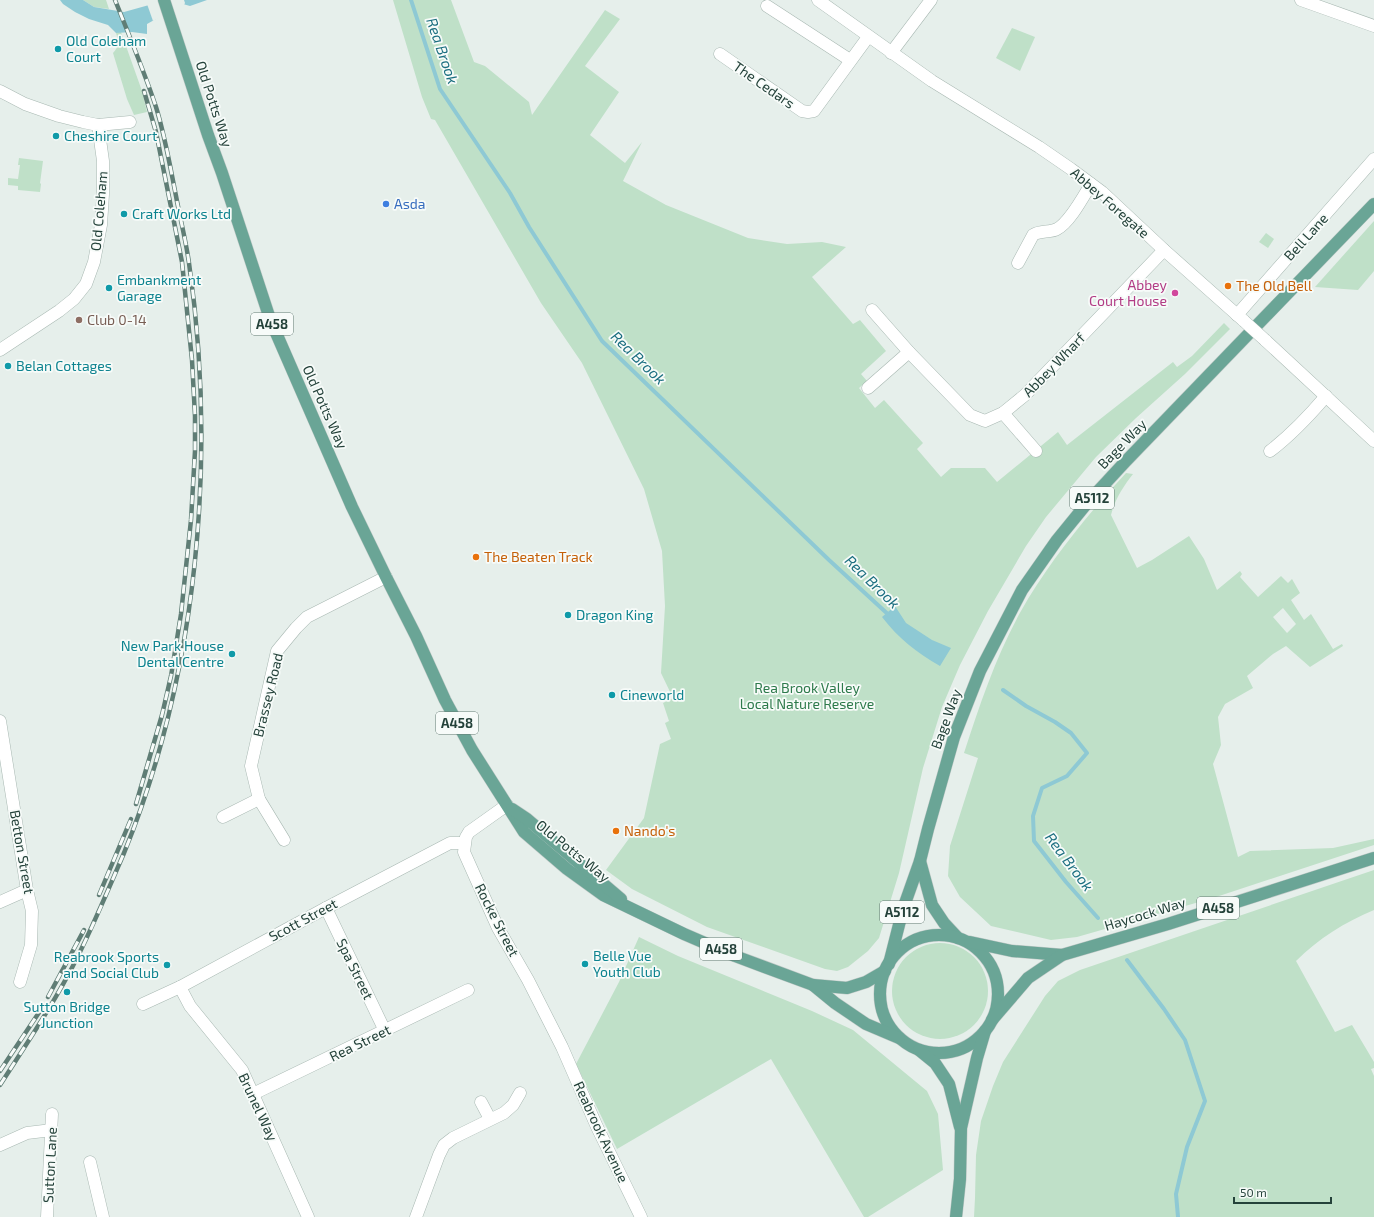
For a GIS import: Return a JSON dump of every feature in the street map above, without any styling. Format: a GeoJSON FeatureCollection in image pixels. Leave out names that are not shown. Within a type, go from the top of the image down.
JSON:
{"type":"FeatureCollection","features":[{"type":"Feature","properties":{"kind":"main road","name":"Old Potts Way"},"geometry":{"type":"LineString","coordinates":[[164,0],[270,319],[352,507],[416,636],[445,700],[472,750],[524,832],[567,869],[603,895],[684,934],[736,956],[813,985],[847,988],[866,982],[887,967]]}},
{"type":"Feature","properties":{"kind":"main road","name":"Bage Way"},"geometry":{"type":"LineString","coordinates":[[887,967],[903,909],[920,861],[954,737],[980,671],[1022,590],[1057,540],[1114,473],[1374,204]]}},
{"type":"Feature","properties":{"kind":"main road","name":"Haycock Way"},"geometry":{"type":"LineString","coordinates":[[992,1020],[1028,978],[1062,955],[1168,924],[1374,858]]}},
{"type":"Feature","properties":{"kind":"main road","name":"Bage Way"},"geometry":{"type":"LineString","coordinates":[[920,861],[932,905],[944,923],[961,939]]}},
{"type":"Feature","properties":{"kind":"main road","name":"A458"},"geometry":{"type":"LineString","coordinates":[[934,935],[961,939],[980,951],[991,966],[998,993],[996,1009],[992,1020],[976,1040],[956,1050],[937,1052],[916,1048],[897,1034],[890,1026],[884,1015],[881,989],[887,967],[897,953],[905,946],[920,938],[934,935]]}},
{"type":"Feature","properties":{"kind":"main road","name":"Haycock Way"},"geometry":{"type":"LineString","coordinates":[[961,939],[1012,951],[1062,955]]}},
{"type":"Feature","properties":{"kind":"main road","name":"Old Potts Way"},"geometry":{"type":"LineString","coordinates":[[813,985],[835,1003],[866,1024],[904,1040]]}},
{"type":"Feature","properties":{"kind":"main road"},"geometry":{"type":"LineString","coordinates":[[956,1217],[960,1179],[961,1128],[976,1058],[985,1030]]}},
{"type":"Feature","properties":{"kind":"main road"},"geometry":{"type":"LineString","coordinates":[[916,1048],[935,1063],[949,1084],[961,1128]]}},
{"type":"Feature","properties":{"kind":"street","name":"Abbey Foregate"},"geometry":{"type":"LineString","coordinates":[[818,0],[932,81],[1040,147],[1102,192],[1374,441]]}},
{"type":"Feature","properties":{"kind":"street"},"geometry":{"type":"LineString","coordinates":[[891,53],[931,0]]}},
{"type":"Feature","properties":{"kind":"street"},"geometry":{"type":"LineString","coordinates":[[1301,0],[1374,26]]}},
{"type":"Feature","properties":{"kind":"street"},"geometry":{"type":"LineString","coordinates":[[767,6],[850,60]]}},
{"type":"Feature","properties":{"kind":"street","name":"The Cedars"},"geometry":{"type":"LineString","coordinates":[[720,54],[802,111],[808,112],[814,111],[868,36]]}},
{"type":"Feature","properties":{"kind":"street"},"geometry":{"type":"LineString","coordinates":[[0,91],[25,104],[59,116],[83,122],[98,124],[130,122]]}},
{"type":"Feature","properties":{"kind":"street","name":"Old Coleham"},"geometry":{"type":"LineString","coordinates":[[0,350],[59,311],[74,299],[86,284],[94,262],[101,225],[103,161],[98,124]]}},
{"type":"Feature","properties":{"kind":"street","name":"Bell Lane"},"geometry":{"type":"LineString","coordinates":[[1240,318],[1374,159]]}},
{"type":"Feature","properties":{"kind":"street"},"geometry":{"type":"LineString","coordinates":[[1018,264],[1034,236],[1037,233],[1056,230],[1063,225],[1091,184]]}},
{"type":"Feature","properties":{"kind":"street","name":"Abbey Wharf"},"geometry":{"type":"LineString","coordinates":[[872,310],[909,352],[970,415],[985,421],[1004,413],[1025,394],[1103,315],[1164,250]]}},
{"type":"Feature","properties":{"kind":"street"},"geometry":{"type":"LineString","coordinates":[[868,388],[909,352]]}},
{"type":"Feature","properties":{"kind":"street"},"geometry":{"type":"LineString","coordinates":[[1270,451],[1286,439],[1326,396]]}},
{"type":"Feature","properties":{"kind":"street"},"geometry":{"type":"LineString","coordinates":[[1004,413],[1036,450]]}},
{"type":"Feature","properties":{"kind":"street","name":"Brassey Road"},"geometry":{"type":"LineString","coordinates":[[284,840],[259,798],[251,766],[277,651],[307,617],[386,577]]}},
{"type":"Feature","properties":{"kind":"street","name":"Betton Street"},"geometry":{"type":"LineString","coordinates":[[0,721],[2,749],[32,911],[31,945],[20,982]]}},
{"type":"Feature","properties":{"kind":"street"},"geometry":{"type":"LineString","coordinates":[[223,817],[259,798]]}},
{"type":"Feature","properties":{"kind":"street"},"geometry":{"type":"LineString","coordinates":[[464,843],[469,832],[507,805]]}},
{"type":"Feature","properties":{"kind":"street","name":"Scott Street"},"geometry":{"type":"LineString","coordinates":[[143,1004],[180,987],[450,843],[464,843]]}},
{"type":"Feature","properties":{"kind":"street","name":"Rocke Street"},"geometry":{"type":"LineString","coordinates":[[464,843],[464,852],[498,928],[528,980],[562,1047]]}},
{"type":"Feature","properties":{"kind":"street"},"geometry":{"type":"LineString","coordinates":[[0,902],[27,890]]}},
{"type":"Feature","properties":{"kind":"street","name":"Spa Street"},"geometry":{"type":"LineString","coordinates":[[326,908],[385,1031]]}},
{"type":"Feature","properties":{"kind":"street","name":"Brunel Way"},"geometry":{"type":"LineString","coordinates":[[180,987],[190,1006],[242,1070],[308,1217]]}},
{"type":"Feature","properties":{"kind":"street","name":"Rea Street"},"geometry":{"type":"LineString","coordinates":[[253,1094],[468,990]]}},
{"type":"Feature","properties":{"kind":"street","name":"Reabrook Avenue"},"geometry":{"type":"LineString","coordinates":[[562,1047],[597,1127],[641,1217]]}},
{"type":"Feature","properties":{"kind":"street"},"geometry":{"type":"LineString","coordinates":[[416,1217],[444,1145],[453,1138],[504,1112],[513,1105],[520,1093]]}},
{"type":"Feature","properties":{"kind":"street"},"geometry":{"type":"LineString","coordinates":[[481,1102],[490,1119]]}},
{"type":"Feature","properties":{"kind":"street","name":"Sutton Lane"},"geometry":{"type":"LineString","coordinates":[[47,1217],[52,1114]]}},
{"type":"Feature","properties":{"kind":"street"},"geometry":{"type":"LineString","coordinates":[[0,1145],[27,1133],[52,1130]]}},
{"type":"Feature","properties":{"kind":"street"},"geometry":{"type":"LineString","coordinates":[[90,1162],[103,1217]]}},
{"type":"Feature","properties":{"kind":"green space"},"geometry":{"type":"Polygon","coordinates":[[[83,0],[106,0],[109,9],[94,7],[83,0]]]}},
{"type":"Feature","properties":{"kind":"green space","name":"Rea Brook Valley Local Nature Reserve"},"geometry":{"type":"Polygon","coordinates":[[[393,0],[451,0],[474,62],[485,66],[529,102],[532,115],[605,10],[620,19],[585,66],[619,92],[590,135],[625,163],[642,142],[623,181],[666,205],[748,238],[787,244],[822,242],[846,247],[812,277],[853,324],[860,320],[886,351],[861,374],[867,381],[859,388],[875,408],[884,400],[923,443],[917,449],[941,477],[951,468],[985,468],[997,482],[1058,432],[1067,445],[1173,362],[1177,367],[1192,356],[1224,323],[1230,329],[1185,374],[1136,418],[1096,457],[1046,517],[1026,546],[988,611],[960,665],[942,707],[923,768],[899,873],[879,938],[868,951],[848,967],[837,971],[825,969],[707,927],[632,889],[606,870],[644,818],[660,744],[671,739],[665,723],[669,721],[663,703],[673,698],[661,673],[665,606],[662,551],[644,489],[582,363],[541,303],[435,120],[431,119],[422,97],[393,0]]]}},
{"type":"Feature","properties":{"kind":"green space"},"geometry":{"type":"Polygon","coordinates":[[[1012,28],[1035,37],[1020,71],[996,58],[1012,28]]]}},
{"type":"Feature","properties":{"kind":"green space"},"geometry":{"type":"Polygon","coordinates":[[[121,32],[142,91],[147,112],[134,115],[127,99],[113,53],[118,44],[116,33],[121,32]]]}},
{"type":"Feature","properties":{"kind":"green space"},"geometry":{"type":"Polygon","coordinates":[[[19,158],[43,161],[40,192],[18,190],[18,186],[8,185],[8,178],[18,179],[20,165],[18,165],[19,158]]]}},
{"type":"Feature","properties":{"kind":"green space"},"geometry":{"type":"Polygon","coordinates":[[[1374,221],[1374,271],[1358,290],[1315,287],[1374,221]]]}},
{"type":"Feature","properties":{"kind":"green space"},"geometry":{"type":"Polygon","coordinates":[[[1266,233],[1274,239],[1268,248],[1259,242],[1266,233]]]}},
{"type":"Feature","properties":{"kind":"green space"},"geometry":{"type":"Polygon","coordinates":[[[1126,473],[1133,474],[1120,493],[1111,515],[1137,568],[1189,536],[1204,559],[1217,590],[1240,571],[1242,574],[1240,577],[1258,597],[1281,576],[1288,583],[1292,579],[1300,593],[1291,600],[1304,620],[1311,614],[1333,649],[1342,644],[1343,646],[1310,667],[1286,646],[1273,654],[1247,676],[1253,688],[1225,704],[1218,717],[1221,745],[1213,764],[1238,857],[1250,851],[1333,848],[1374,839],[1374,845],[1213,898],[1077,937],[1051,940],[991,926],[960,897],[948,876],[950,846],[978,758],[964,753],[982,698],[1004,645],[1021,611],[1043,575],[1069,539],[1126,473]],[[1283,608],[1273,617],[1287,633],[1296,624],[1283,608]]]}},
{"type":"Feature","properties":{"kind":"green space"},"geometry":{"type":"Polygon","coordinates":[[[1374,870],[1374,910],[1332,932],[1313,945],[1296,961],[1335,1032],[1352,1025],[1374,1062],[1374,1068],[1371,1069],[1374,1076],[1374,1217],[974,1217],[976,1155],[981,1121],[993,1086],[1003,1062],[1045,996],[1058,981],[1080,970],[1374,870]]]}},
{"type":"Feature","properties":{"kind":"green space"},"geometry":{"type":"Polygon","coordinates":[[[639,937],[678,956],[812,1011],[853,1030],[927,1091],[938,1114],[943,1170],[868,1217],[864,1217],[771,1059],[617,1149],[576,1064],[619,982],[639,937]]]}},
{"type":"Feature","properties":{"kind":"green space"},"geometry":{"type":"Polygon","coordinates":[[[940,943],[958,947],[974,957],[984,973],[988,991],[984,1009],[974,1025],[958,1035],[940,1039],[922,1035],[906,1025],[896,1009],[892,991],[896,973],[906,957],[922,947],[940,943]]]}},
{"type":"Feature","properties":{"kind":"water"},"geometry":{"type":"Polygon","coordinates":[[[60,0],[83,0],[94,7],[124,12],[167,0],[207,0],[190,6],[183,4],[147,24],[147,34],[132,32],[116,33],[108,25],[89,19],[75,12],[63,4],[60,0]]]}},
{"type":"Feature","properties":{"kind":"water"},"geometry":{"type":"Polygon","coordinates":[[[895,606],[906,623],[932,640],[951,648],[940,666],[923,656],[908,644],[882,617],[895,606]]]}},
{"type":"Feature","properties":{"kind":"pier"},"geometry":{"type":"Polygon","coordinates":[[[160,0],[184,0],[185,3],[183,7],[153,21],[147,4],[160,0]]]}},
{"type":"Feature","properties":{"kind":"waterway","name":"Rea Brook"},"geometry":{"type":"LineString","coordinates":[[411,0],[440,89],[510,193],[529,227],[602,341],[829,560],[891,617]]}},
{"type":"Feature","properties":{"kind":"waterway","name":"Rea Brook"},"geometry":{"type":"LineString","coordinates":[[1003,690],[1026,706],[1055,722],[1071,733],[1087,753],[1067,776],[1042,788],[1033,816],[1034,841],[1066,882],[1098,918]]}},
{"type":"Feature","properties":{"kind":"waterway","name":"Rea Brook"},"geometry":{"type":"LineString","coordinates":[[1127,960],[1185,1040],[1205,1101],[1187,1147],[1176,1194],[1178,1217]]}},
{"type":"Feature","properties":{"kind":"railway"},"geometry":{"type":"LineString","coordinates":[[0,1085],[40,1022],[77,958],[124,853],[149,784],[169,712],[184,638],[195,563],[200,487],[201,412],[197,337],[189,263],[167,151],[156,107],[115,0]]}},
{"type":"Feature","properties":{"kind":"railway"},"geometry":{"type":"LineString","coordinates":[[136,804],[162,715],[171,676],[181,614],[191,520],[195,451],[192,360],[182,262],[156,132],[144,91]]}},
{"type":"Feature","properties":{"kind":"railway"},"geometry":{"type":"LineString","coordinates":[[99,895],[131,819]]}},
{"type":"Feature","properties":{"kind":"railway"},"geometry":{"type":"LineString","coordinates":[[48,997],[84,930]]}},
{"type":"Feature","properties":{"kind":"railway"},"geometry":{"type":"LineString","coordinates":[[0,1071],[40,1011]]}},
{"type":"Feature","properties":{"kind":"place","name":"Old Coleham Court"},"geometry":{"type":"Point","coordinates":[58,49]}},
{"type":"Feature","properties":{"kind":"place","name":"Cheshire Court"},"geometry":{"type":"Point","coordinates":[56,136]}},
{"type":"Feature","properties":{"kind":"place","name":"Asda"},"geometry":{"type":"Point","coordinates":[386,204]}},
{"type":"Feature","properties":{"kind":"place","name":"Craft Works Ltd"},"geometry":{"type":"Point","coordinates":[124,214]}},
{"type":"Feature","properties":{"kind":"place","name":"The Old Bell"},"geometry":{"type":"Point","coordinates":[1228,286]}},
{"type":"Feature","properties":{"kind":"place","name":"Embankment Garage"},"geometry":{"type":"Point","coordinates":[109,288]}},
{"type":"Feature","properties":{"kind":"place","name":"Abbey Court House"},"geometry":{"type":"Point","coordinates":[1175,293]}},
{"type":"Feature","properties":{"kind":"place","name":"Club 0-14"},"geometry":{"type":"Point","coordinates":[79,320]}},
{"type":"Feature","properties":{"kind":"place","name":"Belan Cottages"},"geometry":{"type":"Point","coordinates":[8,366]}},
{"type":"Feature","properties":{"kind":"place","name":"The Beaten Track"},"geometry":{"type":"Point","coordinates":[476,557]}},
{"type":"Feature","properties":{"kind":"place","name":"Dragon King"},"geometry":{"type":"Point","coordinates":[568,615]}},
{"type":"Feature","properties":{"kind":"place","name":"New Park House Dental Centre"},"geometry":{"type":"Point","coordinates":[232,654]}},
{"type":"Feature","properties":{"kind":"place","name":"Cineworld"},"geometry":{"type":"Point","coordinates":[612,695]}},
{"type":"Feature","properties":{"kind":"place","name":"Nando's"},"geometry":{"type":"Point","coordinates":[616,831]}},
{"type":"Feature","properties":{"kind":"place","name":"Belle Vue Youth Club"},"geometry":{"type":"Point","coordinates":[585,964]}},
{"type":"Feature","properties":{"kind":"place","name":"Reabrook Sports and Social Club"},"geometry":{"type":"Point","coordinates":[167,965]}},
{"type":"Feature","properties":{"kind":"place","name":"Sutton Bridge Junction"},"geometry":{"type":"Point","coordinates":[67,992]}}]}
